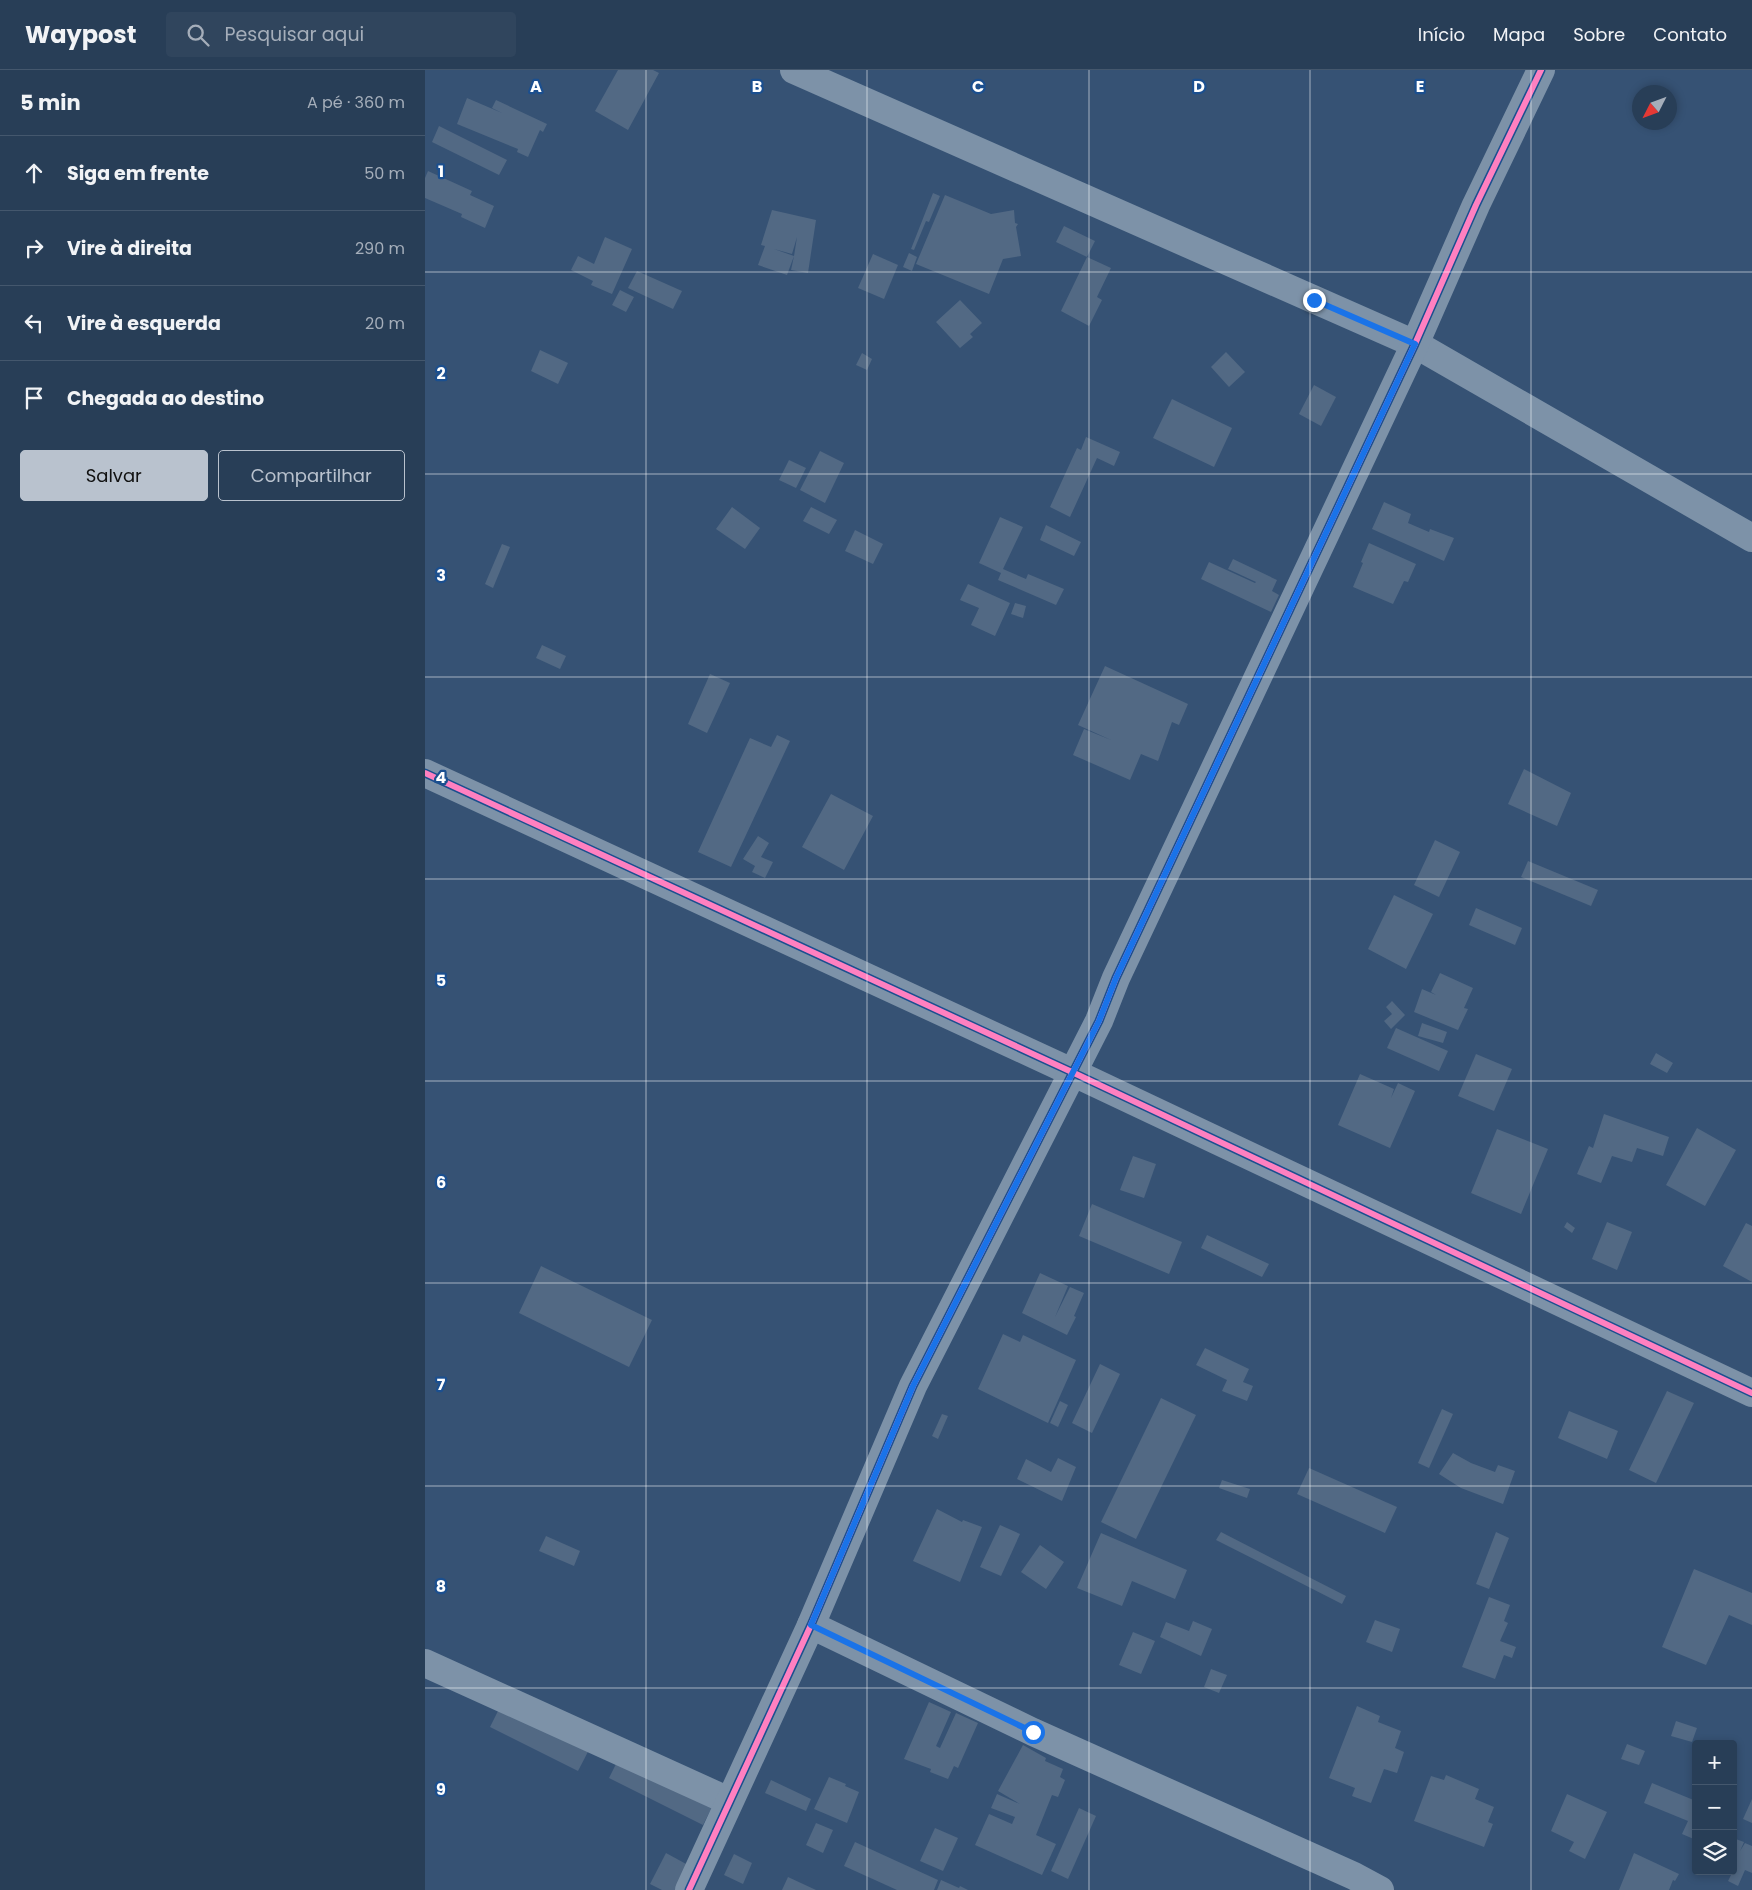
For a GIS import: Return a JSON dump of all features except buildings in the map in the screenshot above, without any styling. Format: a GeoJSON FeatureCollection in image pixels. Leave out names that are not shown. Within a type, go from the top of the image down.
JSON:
{"type":"FeatureCollection","features":[{"type":"Feature","properties":{"kind":"street"},"geometry":{"type":"LineString","coordinates":[[794,70],[1415,344],[1752,538]]}},
{"type":"Feature","properties":{"kind":"street"},"geometry":{"type":"LineString","coordinates":[[689,1890],[811,1625],[913,1386],[1099,1021],[1116,978],[1415,344],[1476,205],[1541,70]]}},
{"type":"Feature","properties":{"kind":"street"},"geometry":{"type":"LineString","coordinates":[[425,773],[1074,1073],[1752,1393]]}},
{"type":"Feature","properties":{"kind":"street"},"geometry":{"type":"LineString","coordinates":[[811,1625],[1033,1732],[1354,1876],[1380,1890]]}},
{"type":"Feature","properties":{"kind":"street"},"geometry":{"type":"LineString","coordinates":[[425,1664],[729,1801]]}},
{"type":"Feature","properties":{"kind":"cycle path"},"geometry":{"type":"LineString","coordinates":[[689,1890],[811,1625],[913,1386],[1099,1021],[1116,978],[1415,344],[1476,205],[1541,70]]}},
{"type":"Feature","properties":{"kind":"cycle path"},"geometry":{"type":"LineString","coordinates":[[425,773],[1074,1073],[1752,1393]]}},
{"type":"Feature","properties":{"kind":"route"},"geometry":{"type":"LineString","coordinates":[[1033,1732],[811,1625],[913,1386],[1074,1073],[1099,1021],[1116,978],[1415,344],[1314,300]]}}]}
